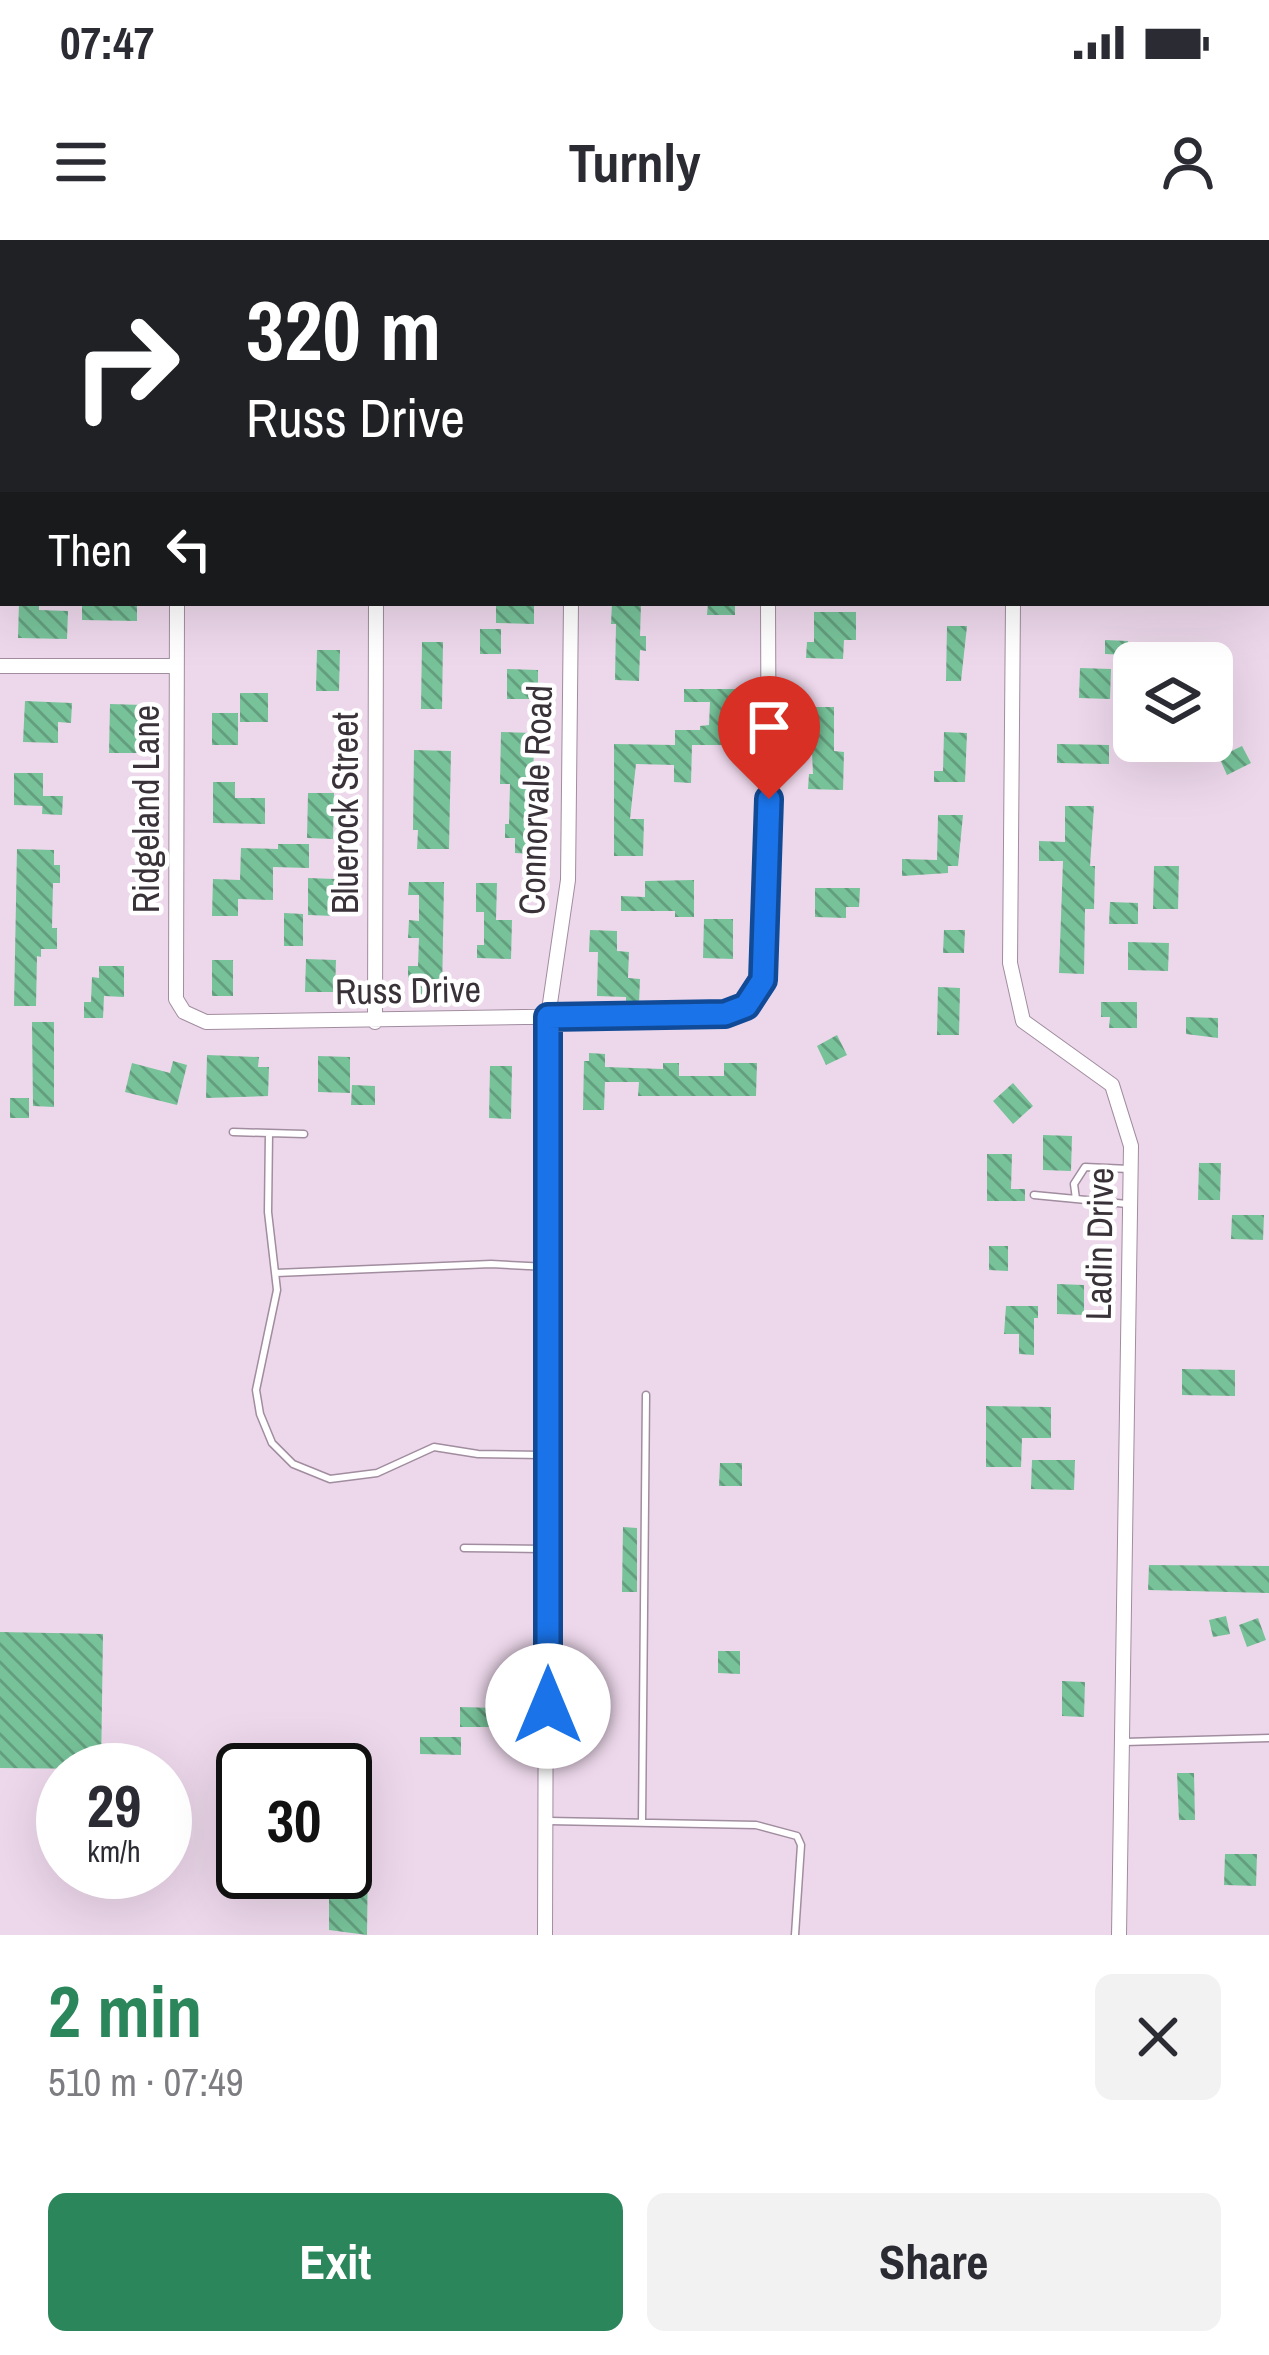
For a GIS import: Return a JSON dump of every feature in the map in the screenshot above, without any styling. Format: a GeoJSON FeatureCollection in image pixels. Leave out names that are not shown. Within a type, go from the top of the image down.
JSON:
{"type":"FeatureCollection","features":[{"type":"Feature","properties":{"kind":"street","name":"Ridgeland Lane"},"geometry":{"type":"LineString","coordinates":[[177,606],[175,985],[184,1012]]}},
{"type":"Feature","properties":{"kind":"street","name":"Bluerock Street"},"geometry":{"type":"LineString","coordinates":[[375,1022],[376,606]]}},
{"type":"Feature","properties":{"kind":"street","name":"Connorvale Road"},"geometry":{"type":"LineString","coordinates":[[545,1935],[548,1017],[568,880],[571,606]]}},
{"type":"Feature","properties":{"kind":"street","name":"Russ Drive"},"geometry":{"type":"LineString","coordinates":[[184,1012],[206,1022],[375,1022],[707,1015],[746,1006],[763,980],[769,845],[768,606]]}},
{"type":"Feature","properties":{"kind":"street","name":"Ladin Drive"},"geometry":{"type":"LineString","coordinates":[[1013,606],[1010,963],[1023,1021],[1112,1085],[1131,1146],[1119,1935]]}},
{"type":"Feature","properties":{"kind":"street"},"geometry":{"type":"LineString","coordinates":[[0,666],[176,666]]}},
{"type":"Feature","properties":{"kind":"lane"},"geometry":{"type":"LineString","coordinates":[[233,1132],[304,1133]]}},
{"type":"Feature","properties":{"kind":"lane"},"geometry":{"type":"LineString","coordinates":[[269,1133],[268,1212],[277,1290],[256,1390],[272,1443],[293,1464],[330,1479],[376,1473],[434,1447],[478,1454],[548,1455]]}},
{"type":"Feature","properties":{"kind":"lane"},"geometry":{"type":"LineString","coordinates":[[1076,1198],[1074,1184],[1085,1167],[1131,1169]]}},
{"type":"Feature","properties":{"kind":"lane"},"geometry":{"type":"LineString","coordinates":[[1034,1195],[1130,1204]]}},
{"type":"Feature","properties":{"kind":"lane"},"geometry":{"type":"LineString","coordinates":[[276,1273],[491,1264],[548,1267]]}},
{"type":"Feature","properties":{"kind":"lane"},"geometry":{"type":"LineString","coordinates":[[642,1822],[646,1395]]}},
{"type":"Feature","properties":{"kind":"lane"},"geometry":{"type":"LineString","coordinates":[[464,1548],[548,1550]]}},
{"type":"Feature","properties":{"kind":"lane"},"geometry":{"type":"LineString","coordinates":[[1120,1742],[1269,1738]]}},
{"type":"Feature","properties":{"kind":"lane"},"geometry":{"type":"LineString","coordinates":[[545,1821],[756,1825],[797,1836],[801,1845],[795,1935]]}},
{"type":"Feature","properties":{"kind":"building"},"geometry":{"type":"Polygon","coordinates":[[[19,606],[68,611],[67,639],[18,638],[19,606]]]}},
{"type":"Feature","properties":{"kind":"building"},"geometry":{"type":"Polygon","coordinates":[[[82,606],[137,606],[137,621],[82,620],[82,606]]]}},
{"type":"Feature","properties":{"kind":"building"},"geometry":{"type":"Polygon","coordinates":[[[496,606],[534,606],[534,624],[496,623],[496,606]]]}},
{"type":"Feature","properties":{"kind":"building"},"geometry":{"type":"Polygon","coordinates":[[[612,606],[641,606],[640,636],[646,636],[646,651],[640,650],[639,681],[615,680],[616,624],[611,624],[612,606]]]}},
{"type":"Feature","properties":{"kind":"building"},"geometry":{"type":"Polygon","coordinates":[[[708,606],[735,606],[735,615],[707,615],[708,606]]]}},
{"type":"Feature","properties":{"kind":"building"},"geometry":{"type":"Polygon","coordinates":[[[814,612],[856,612],[856,640],[844,640],[843,659],[806,658],[807,642],[814,642],[814,612]]]}},
{"type":"Feature","properties":{"kind":"building"},"geometry":{"type":"Polygon","coordinates":[[[947,626],[967,626],[961,681],[946,681],[947,626]]]}},
{"type":"Feature","properties":{"kind":"building"},"geometry":{"type":"Polygon","coordinates":[[[480,629],[501,629],[501,654],[480,654],[480,629]]]}},
{"type":"Feature","properties":{"kind":"building"},"geometry":{"type":"Polygon","coordinates":[[[1105,640],[1128,641],[1113,642],[1113,654],[1105,654],[1105,640]]]}},
{"type":"Feature","properties":{"kind":"building"},"geometry":{"type":"Polygon","coordinates":[[[422,642],[443,642],[442,709],[421,709],[422,642]]]}},
{"type":"Feature","properties":{"kind":"building"},"geometry":{"type":"Polygon","coordinates":[[[317,650],[340,650],[339,691],[316,691],[317,650]]]}},
{"type":"Feature","properties":{"kind":"building"},"geometry":{"type":"Polygon","coordinates":[[[1080,668],[1111,669],[1110,699],[1079,698],[1080,668]]]}},
{"type":"Feature","properties":{"kind":"building"},"geometry":{"type":"Polygon","coordinates":[[[507,669],[538,670],[538,699],[507,699],[507,669]]]}},
{"type":"Feature","properties":{"kind":"building"},"geometry":{"type":"Polygon","coordinates":[[[684,689],[746,689],[746,708],[735,708],[735,745],[692,745],[691,783],[674,782],[674,765],[636,764],[630,819],[644,819],[643,856],[614,856],[614,744],[675,745],[675,730],[700,730],[709,725],[710,702],[684,702],[684,689]]]}},
{"type":"Feature","properties":{"kind":"building"},"geometry":{"type":"Polygon","coordinates":[[[240,693],[268,693],[268,722],[240,722],[240,693]]]}},
{"type":"Feature","properties":{"kind":"building"},"geometry":{"type":"Polygon","coordinates":[[[25,701],[72,703],[71,723],[58,722],[58,743],[23,742],[25,701]]]}},
{"type":"Feature","properties":{"kind":"building"},"geometry":{"type":"Polygon","coordinates":[[[110,704],[143,705],[142,753],[109,753],[110,704]]]}},
{"type":"Feature","properties":{"kind":"building"},"geometry":{"type":"Polygon","coordinates":[[[810,707],[834,707],[834,751],[844,752],[843,790],[808,789],[809,774],[813,774],[810,707]]]}},
{"type":"Feature","properties":{"kind":"building"},"geometry":{"type":"Polygon","coordinates":[[[212,713],[238,713],[238,745],[212,745],[212,713]]]}},
{"type":"Feature","properties":{"kind":"building"},"geometry":{"type":"Polygon","coordinates":[[[501,732],[534,733],[532,854],[515,853],[515,838],[505,838],[510,784],[500,784],[501,732]]]}},
{"type":"Feature","properties":{"kind":"building"},"geometry":{"type":"Polygon","coordinates":[[[944,732],[967,733],[965,782],[934,782],[934,771],[943,771],[944,732]]]}},
{"type":"Feature","properties":{"kind":"building"},"geometry":{"type":"Polygon","coordinates":[[[1057,744],[1109,745],[1109,764],[1057,763],[1057,744]]]}},
{"type":"Feature","properties":{"kind":"building"},"geometry":{"type":"Polygon","coordinates":[[[1242,746],[1251,763],[1227,775],[1221,762],[1233,762],[1233,750],[1242,746]]]}},
{"type":"Feature","properties":{"kind":"building"},"geometry":{"type":"Polygon","coordinates":[[[414,750],[451,751],[449,849],[417,849],[414,750]]]}},
{"type":"Feature","properties":{"kind":"building"},"geometry":{"type":"Polygon","coordinates":[[[14,773],[43,773],[43,806],[14,805],[14,773]]]}},
{"type":"Feature","properties":{"kind":"building"},"geometry":{"type":"Polygon","coordinates":[[[213,782],[235,782],[235,798],[265,798],[265,824],[213,823],[213,782]]]}},
{"type":"Feature","properties":{"kind":"building"},"geometry":{"type":"Polygon","coordinates":[[[308,793],[334,793],[333,839],[307,838],[308,793]]]}},
{"type":"Feature","properties":{"kind":"building"},"geometry":{"type":"Polygon","coordinates":[[[43,796],[63,796],[62,815],[42,814],[43,796]]]}},
{"type":"Feature","properties":{"kind":"building"},"geometry":{"type":"Polygon","coordinates":[[[1065,806],[1094,806],[1090,866],[1095,866],[1094,909],[1085,909],[1084,974],[1059,973],[1063,861],[1039,861],[1039,841],[1065,842],[1065,806]]]}},
{"type":"Feature","properties":{"kind":"building"},"geometry":{"type":"Polygon","coordinates":[[[938,815],[963,815],[958,866],[948,866],[948,873],[902,876],[902,859],[937,860],[938,815]]]}},
{"type":"Feature","properties":{"kind":"building"},"geometry":{"type":"Polygon","coordinates":[[[278,844],[309,844],[309,868],[273,867],[273,900],[238,899],[238,916],[212,916],[213,879],[240,880],[241,848],[278,849],[278,844]]]}},
{"type":"Feature","properties":{"kind":"building"},"geometry":{"type":"Polygon","coordinates":[[[17,849],[54,850],[54,865],[60,865],[60,883],[53,883],[52,928],[57,928],[57,949],[41,949],[41,957],[37,956],[36,1006],[14,1006],[17,849]]]}},
{"type":"Feature","properties":{"kind":"building"},"geometry":{"type":"Polygon","coordinates":[[[1154,866],[1179,866],[1178,909],[1153,909],[1154,866]]]}},
{"type":"Feature","properties":{"kind":"building"},"geometry":{"type":"Polygon","coordinates":[[[308,878],[335,879],[334,916],[308,915],[308,878]]]}},
{"type":"Feature","properties":{"kind":"building"},"geometry":{"type":"Polygon","coordinates":[[[694,880],[694,917],[675,917],[675,911],[621,911],[621,896],[645,897],[645,881],[694,880]]]}},
{"type":"Feature","properties":{"kind":"building"},"geometry":{"type":"Polygon","coordinates":[[[409,882],[444,882],[442,995],[418,994],[418,981],[408,981],[408,966],[418,966],[419,938],[408,938],[409,920],[419,921],[419,895],[408,895],[409,882]]]}},
{"type":"Feature","properties":{"kind":"building"},"geometry":{"type":"Polygon","coordinates":[[[476,883],[497,883],[496,920],[512,920],[511,959],[477,958],[477,945],[484,945],[484,912],[476,912],[476,883]]]}},
{"type":"Feature","properties":{"kind":"building"},"geometry":{"type":"Polygon","coordinates":[[[815,888],[860,888],[859,907],[846,907],[846,918],[815,917],[815,888]]]}},
{"type":"Feature","properties":{"kind":"building"},"geometry":{"type":"Polygon","coordinates":[[[1110,902],[1138,903],[1138,924],[1109,924],[1110,902]]]}},
{"type":"Feature","properties":{"kind":"building"},"geometry":{"type":"Polygon","coordinates":[[[284,913],[303,914],[303,946],[284,946],[284,913]]]}},
{"type":"Feature","properties":{"kind":"building"},"geometry":{"type":"Polygon","coordinates":[[[704,919],[733,919],[733,959],[703,958],[704,919]]]}},
{"type":"Feature","properties":{"kind":"building"},"geometry":{"type":"Polygon","coordinates":[[[590,930],[617,931],[617,951],[629,952],[628,978],[640,979],[639,1003],[626,1003],[626,997],[597,996],[598,952],[589,952],[590,930]]]}},
{"type":"Feature","properties":{"kind":"building"},"geometry":{"type":"Polygon","coordinates":[[[944,930],[965,930],[964,953],[943,953],[944,930]]]}},
{"type":"Feature","properties":{"kind":"building"},"geometry":{"type":"Polygon","coordinates":[[[1128,942],[1169,943],[1168,971],[1128,970],[1128,942]]]}},
{"type":"Feature","properties":{"kind":"building"},"geometry":{"type":"Polygon","coordinates":[[[306,959],[336,960],[335,992],[305,992],[306,959]]]}},
{"type":"Feature","properties":{"kind":"building"},"geometry":{"type":"Polygon","coordinates":[[[212,960],[233,960],[233,996],[212,996],[212,960]]]}},
{"type":"Feature","properties":{"kind":"building"},"geometry":{"type":"Polygon","coordinates":[[[99,966],[124,966],[124,997],[104,996],[103,1018],[84,1018],[84,1002],[91,1002],[92,977],[99,978],[99,966]]]}},
{"type":"Feature","properties":{"kind":"building"},"geometry":{"type":"Polygon","coordinates":[[[938,987],[960,988],[959,1035],[937,1035],[938,987]]]}},
{"type":"Feature","properties":{"kind":"building"},"geometry":{"type":"Polygon","coordinates":[[[1101,1002],[1137,1002],[1137,1028],[1109,1028],[1110,1017],[1101,1017],[1101,1002]]]}},
{"type":"Feature","properties":{"kind":"building"},"geometry":{"type":"Polygon","coordinates":[[[1186,1017],[1218,1018],[1218,1038],[1186,1034],[1186,1017]]]}},
{"type":"Feature","properties":{"kind":"building"},"geometry":{"type":"Polygon","coordinates":[[[32,1022],[54,1022],[54,1107],[33,1106],[32,1022]]]}},
{"type":"Feature","properties":{"kind":"building"},"geometry":{"type":"Polygon","coordinates":[[[837,1035],[847,1055],[826,1065],[817,1046],[837,1035]]]}},
{"type":"Feature","properties":{"kind":"building"},"geometry":{"type":"Polygon","coordinates":[[[589,1053],[605,1054],[605,1067],[663,1069],[663,1063],[679,1063],[679,1076],[724,1076],[724,1063],[757,1063],[756,1096],[638,1096],[639,1082],[605,1082],[604,1110],[583,1110],[584,1061],[589,1061],[589,1053]]]}},
{"type":"Feature","properties":{"kind":"building"},"geometry":{"type":"Polygon","coordinates":[[[207,1055],[259,1057],[258,1067],[269,1067],[268,1096],[206,1098],[207,1055]]]}},
{"type":"Feature","properties":{"kind":"building"},"geometry":{"type":"Polygon","coordinates":[[[318,1056],[350,1057],[350,1093],[318,1092],[318,1056]]]}},
{"type":"Feature","properties":{"kind":"building"},"geometry":{"type":"Polygon","coordinates":[[[173,1061],[187,1065],[177,1105],[125,1092],[132,1063],[170,1073],[173,1061]]]}},
{"type":"Feature","properties":{"kind":"building"},"geometry":{"type":"Polygon","coordinates":[[[490,1066],[512,1066],[511,1119],[489,1118],[490,1066]]]}},
{"type":"Feature","properties":{"kind":"building"},"geometry":{"type":"Polygon","coordinates":[[[1013,1083],[1033,1106],[1013,1124],[993,1101],[1013,1083]]]}},
{"type":"Feature","properties":{"kind":"building"},"geometry":{"type":"Polygon","coordinates":[[[352,1085],[375,1086],[375,1105],[351,1105],[352,1085]]]}},
{"type":"Feature","properties":{"kind":"building"},"geometry":{"type":"Polygon","coordinates":[[[10,1098],[29,1098],[29,1118],[10,1118],[10,1098]]]}},
{"type":"Feature","properties":{"kind":"building"},"geometry":{"type":"Polygon","coordinates":[[[1043,1135],[1072,1136],[1071,1171],[1043,1170],[1043,1135]]]}},
{"type":"Feature","properties":{"kind":"building"},"geometry":{"type":"Polygon","coordinates":[[[987,1154],[1012,1154],[1011,1189],[1025,1189],[1025,1201],[987,1201],[987,1154]]]}},
{"type":"Feature","properties":{"kind":"building"},"geometry":{"type":"Polygon","coordinates":[[[1199,1163],[1221,1163],[1220,1200],[1198,1200],[1199,1163]]]}},
{"type":"Feature","properties":{"kind":"building"},"geometry":{"type":"Polygon","coordinates":[[[1232,1215],[1264,1215],[1263,1240],[1231,1239],[1232,1215]]]}},
{"type":"Feature","properties":{"kind":"building"},"geometry":{"type":"Polygon","coordinates":[[[989,1246],[1008,1246],[1008,1271],[989,1270],[989,1246]]]}},
{"type":"Feature","properties":{"kind":"building"},"geometry":{"type":"Polygon","coordinates":[[[1057,1284],[1084,1285],[1084,1315],[1057,1314],[1057,1284]]]}},
{"type":"Feature","properties":{"kind":"building"},"geometry":{"type":"Polygon","coordinates":[[[1006,1306],[1038,1306],[1034,1355],[1019,1354],[1019,1334],[1004,1334],[1006,1306]]]}},
{"type":"Feature","properties":{"kind":"building"},"geometry":{"type":"Polygon","coordinates":[[[1182,1369],[1235,1370],[1235,1396],[1182,1395],[1182,1369]]]}},
{"type":"Feature","properties":{"kind":"building"},"geometry":{"type":"Polygon","coordinates":[[[986,1406],[1051,1407],[1051,1438],[1022,1438],[1021,1467],[986,1467],[986,1406]]]}},
{"type":"Feature","properties":{"kind":"building"},"geometry":{"type":"Polygon","coordinates":[[[1032,1460],[1075,1460],[1074,1490],[1031,1489],[1032,1460]]]}},
{"type":"Feature","properties":{"kind":"building"},"geometry":{"type":"Polygon","coordinates":[[[720,1463],[742,1463],[742,1486],[719,1486],[720,1463]]]}},
{"type":"Feature","properties":{"kind":"building"},"geometry":{"type":"Polygon","coordinates":[[[623,1527],[637,1528],[637,1592],[622,1592],[623,1527]]]}},
{"type":"Feature","properties":{"kind":"building"},"geometry":{"type":"Polygon","coordinates":[[[1149,1565],[1269,1566],[1269,1593],[1148,1590],[1149,1565]]]}},
{"type":"Feature","properties":{"kind":"building"},"geometry":{"type":"Polygon","coordinates":[[[1226,1616],[1230,1634],[1213,1637],[1209,1620],[1226,1616]]]}},
{"type":"Feature","properties":{"kind":"building"},"geometry":{"type":"Polygon","coordinates":[[[1258,1618],[1266,1640],[1247,1647],[1239,1625],[1258,1618]]]}},
{"type":"Feature","properties":{"kind":"building"},"geometry":{"type":"Polygon","coordinates":[[[0,1632],[103,1634],[101,1743],[36,1743],[36,1768],[0,1768],[0,1632]]]}},
{"type":"Feature","properties":{"kind":"building"},"geometry":{"type":"Polygon","coordinates":[[[718,1651],[740,1651],[740,1674],[718,1673],[718,1651]]]}},
{"type":"Feature","properties":{"kind":"building"},"geometry":{"type":"Polygon","coordinates":[[[1062,1681],[1085,1682],[1084,1717],[1062,1716],[1062,1681]]]}},
{"type":"Feature","properties":{"kind":"building"},"geometry":{"type":"Polygon","coordinates":[[[460,1707],[497,1708],[497,1727],[460,1727],[460,1707]]]}},
{"type":"Feature","properties":{"kind":"building"},"geometry":{"type":"Polygon","coordinates":[[[420,1737],[461,1737],[461,1755],[420,1754],[420,1737]]]}},
{"type":"Feature","properties":{"kind":"building"},"geometry":{"type":"Polygon","coordinates":[[[1177,1773],[1194,1773],[1195,1820],[1179,1820],[1177,1773]]]}},
{"type":"Feature","properties":{"kind":"building"},"geometry":{"type":"Polygon","coordinates":[[[1225,1854],[1257,1854],[1256,1886],[1224,1885],[1225,1854]]]}},
{"type":"Feature","properties":{"kind":"building"},"geometry":{"type":"Polygon","coordinates":[[[329,1899],[367,1899],[367,1935],[329,1930],[329,1899]]]}},
{"type":"Feature","properties":{"kind":"route"},"geometry":{"type":"LineString","coordinates":[[548,1706],[548,1017],[725,1014],[746,1006],[763,980],[769,799]]}}]}
